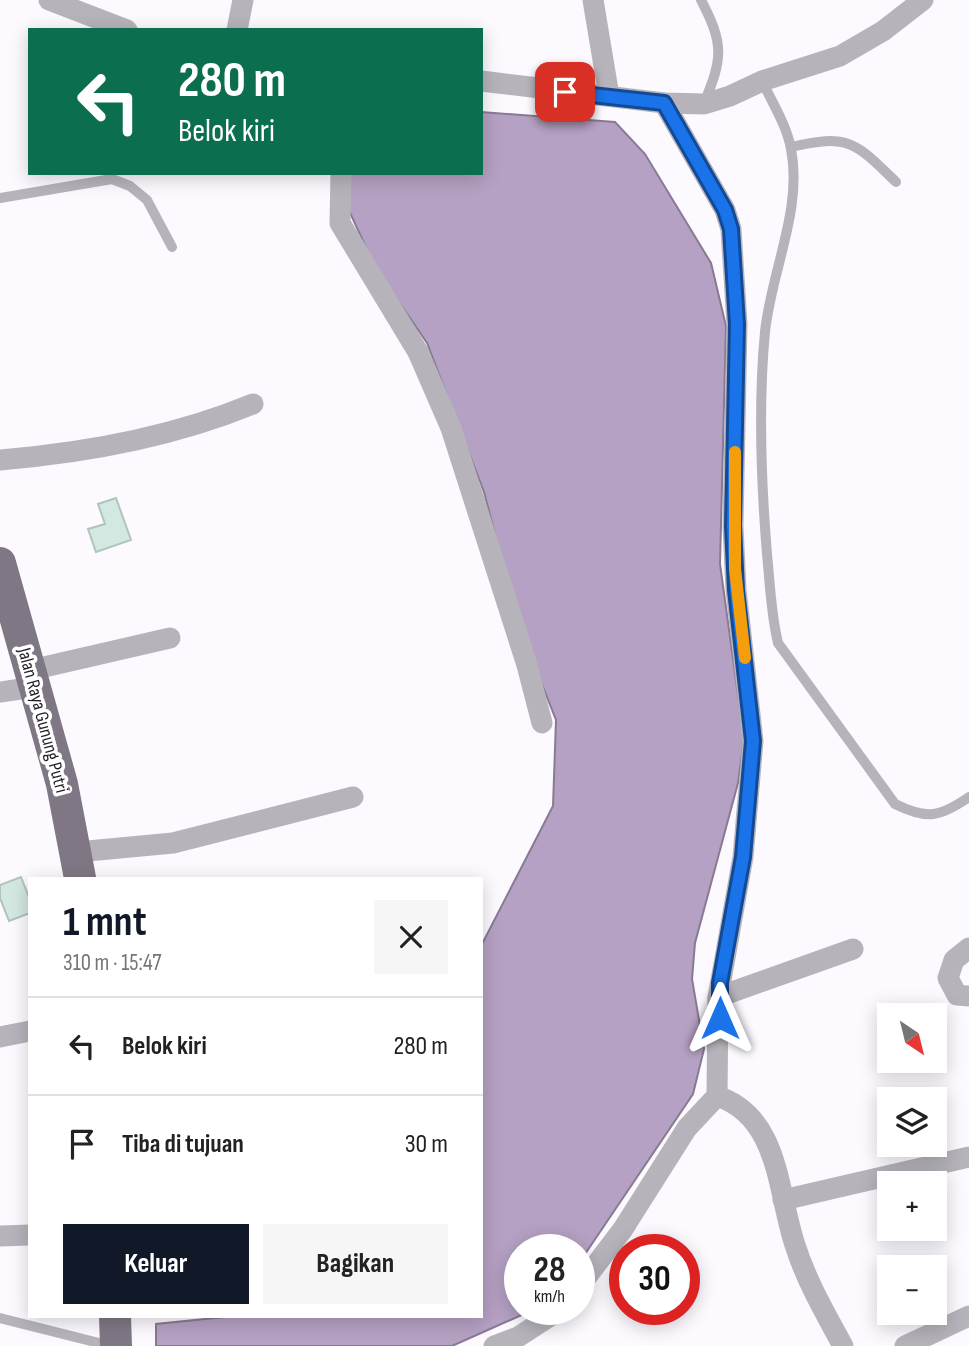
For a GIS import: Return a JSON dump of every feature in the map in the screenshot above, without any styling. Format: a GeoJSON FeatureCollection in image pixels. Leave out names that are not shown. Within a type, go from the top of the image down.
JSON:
{"type":"FeatureCollection","features":[{"type":"Feature","properties":{"kind":"main road","name":"Jalan Raya Gunung Putri"},"geometry":{"type":"LineString","coordinates":[[0,563],[62,784],[79,865]]}},
{"type":"Feature","properties":{"kind":"main road"},"geometry":{"type":"LineString","coordinates":[[114,1346],[115,1318]]}},
{"type":"Feature","properties":{"kind":"street"},"geometry":{"type":"LineString","coordinates":[[50,0],[122,28]]}},
{"type":"Feature","properties":{"kind":"street"},"geometry":{"type":"LineString","coordinates":[[237,28],[243,0]]}},
{"type":"Feature","properties":{"kind":"street"},"geometry":{"type":"LineString","coordinates":[[593,0],[609,96]]}},
{"type":"Feature","properties":{"kind":"street"},"geometry":{"type":"LineString","coordinates":[[483,81],[664,103],[704,104],[730,96],[762,80],[841,56],[883,31],[923,0]]}},
{"type":"Feature","properties":{"kind":"street"},"geometry":{"type":"LineString","coordinates":[[595,1266],[623,1229],[687,1128],[717,1096],[718,997],[743,857],[753,741],[736,590],[733,526],[737,324],[731,229],[725,210],[664,103]]}},
{"type":"Feature","properties":{"kind":"street"},"geometry":{"type":"LineString","coordinates":[[341,175],[340,223],[405,328],[452,428],[527,665],[542,723]]}},
{"type":"Feature","properties":{"kind":"street"},"geometry":{"type":"LineString","coordinates":[[0,460],[55,455],[129,441],[215,418],[253,404]]}},
{"type":"Feature","properties":{"kind":"street"},"geometry":{"type":"LineString","coordinates":[[0,692],[32,678],[170,638]]}},
{"type":"Feature","properties":{"kind":"street"},"geometry":{"type":"LineString","coordinates":[[79,865],[353,797]]}},
{"type":"Feature","properties":{"kind":"street"},"geometry":{"type":"LineString","coordinates":[[969,948],[954,960],[948,978],[957,995],[969,996]]}},
{"type":"Feature","properties":{"kind":"street"},"geometry":{"type":"LineString","coordinates":[[718,997],[853,949]]}},
{"type":"Feature","properties":{"kind":"street"},"geometry":{"type":"LineString","coordinates":[[0,1037],[28,1031]]}},
{"type":"Feature","properties":{"kind":"street"},"geometry":{"type":"LineString","coordinates":[[717,1096],[734,1102],[758,1125],[776,1166],[783,1200],[807,1275],[843,1346]]}},
{"type":"Feature","properties":{"kind":"street"},"geometry":{"type":"LineString","coordinates":[[783,1200],[969,1157]]}},
{"type":"Feature","properties":{"kind":"street"},"geometry":{"type":"LineString","coordinates":[[0,1236],[28,1235]]}},
{"type":"Feature","properties":{"kind":"street"},"geometry":{"type":"LineString","coordinates":[[905,1346],[969,1316]]}},
{"type":"Feature","properties":{"kind":"street"},"geometry":{"type":"LineString","coordinates":[[494,1346],[518,1337],[536,1325]]}},
{"type":"Feature","properties":{"kind":"lane"},"geometry":{"type":"LineString","coordinates":[[701,0],[716,33],[720,53],[704,104]]}},
{"type":"Feature","properties":{"kind":"lane"},"geometry":{"type":"LineString","coordinates":[[762,80],[791,147],[794,177],[791,209],[771,286],[762,390],[765,526],[772,617],[779,643],[895,804],[920,816],[952,809],[969,797]]}},
{"type":"Feature","properties":{"kind":"lane"},"geometry":{"type":"LineString","coordinates":[[791,147],[817,141],[859,145],[897,182]]}},
{"type":"Feature","properties":{"kind":"lane"},"geometry":{"type":"LineString","coordinates":[[0,198],[112,179],[130,186],[147,200],[172,247]]}},
{"type":"Feature","properties":{"kind":"lane"},"geometry":{"type":"LineString","coordinates":[[0,1318],[114,1346]]}},
{"type":"Feature","properties":{"kind":"shaded area"},"geometry":{"type":"Polygon","coordinates":[[[483,112],[615,122],[645,154],[711,263],[726,326],[720,564],[744,739],[738,783],[695,943],[692,979],[704,1049],[693,1094],[595,1239],[595,1234],[504,1234],[504,1323],[452,1346],[156,1346],[156,1324],[215,1318],[483,1318],[483,942],[553,806],[556,720],[519,626],[484,492],[427,343],[375,267],[346,204],[348,175],[483,175],[483,112]]]}},
{"type":"Feature","properties":{"kind":"building"},"geometry":{"type":"Polygon","coordinates":[[[116,498],[131,540],[96,552],[88,529],[105,524],[98,504],[116,498]]]}},
{"type":"Feature","properties":{"kind":"building"},"geometry":{"type":"Polygon","coordinates":[[[21,877],[28,895],[28,914],[9,921],[0,898],[0,885],[21,877]]]}},
{"type":"Feature","properties":{"kind":"slow traffic"},"geometry":{"type":"LineString","coordinates":[[735,452],[733,526],[736,590],[745,658]]}},
{"type":"Feature","properties":{"kind":"route"},"geometry":{"type":"LineString","coordinates":[[565,92],[664,103],[725,210],[731,229],[737,324],[733,526],[736,590],[753,741],[752,787],[743,857],[721,968],[718,997],[720,1018]]}}]}
